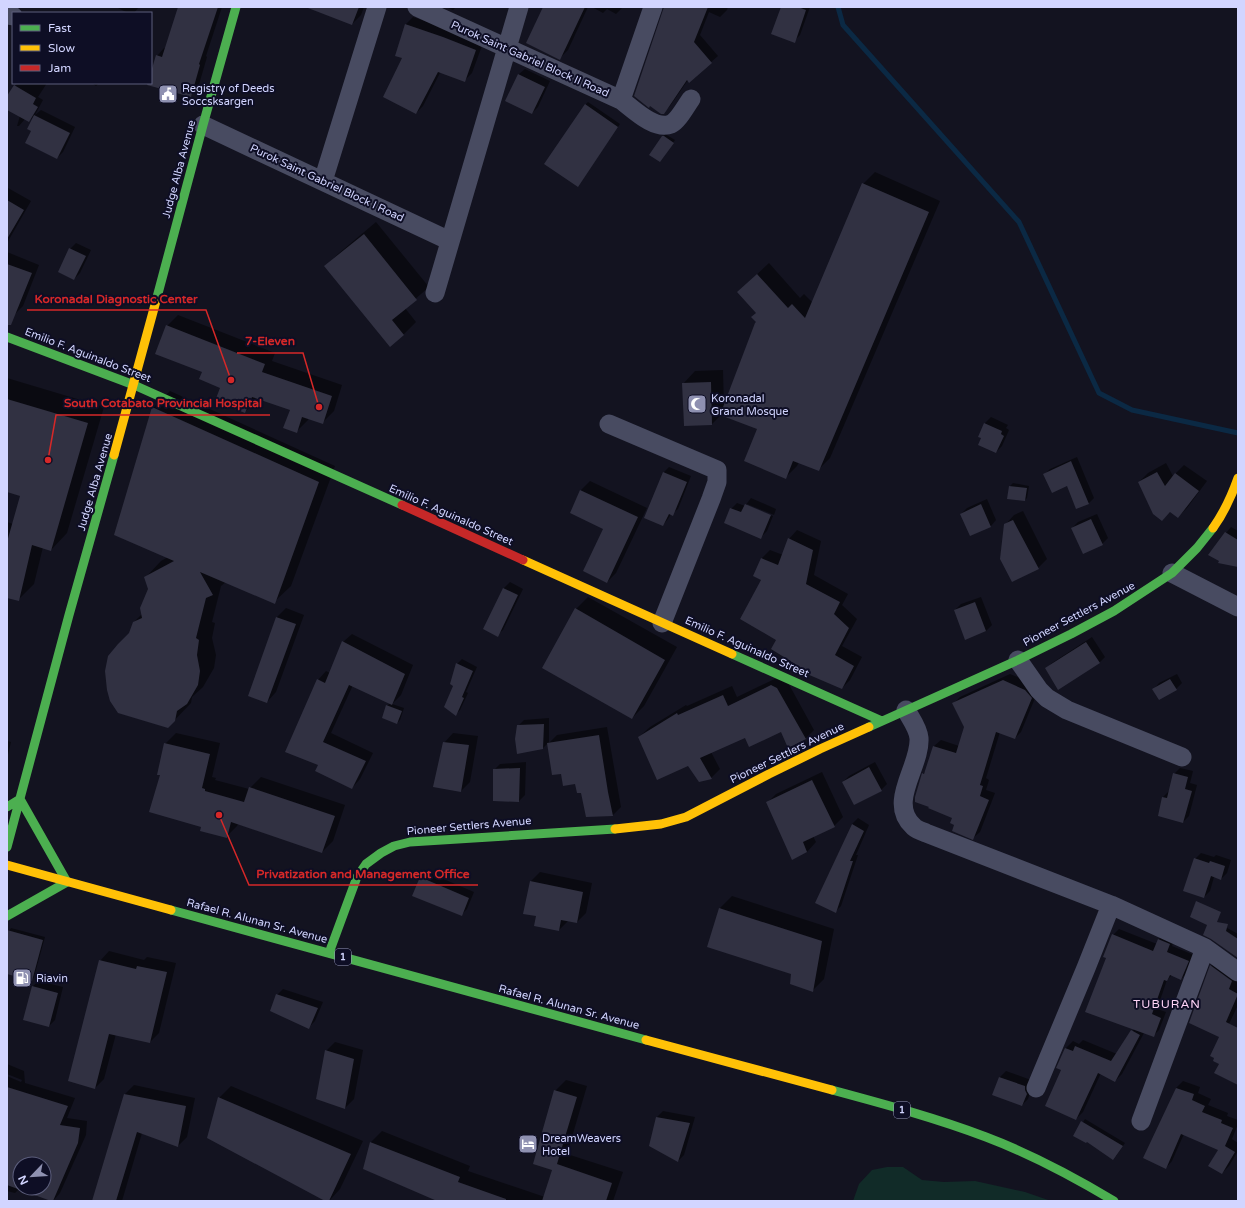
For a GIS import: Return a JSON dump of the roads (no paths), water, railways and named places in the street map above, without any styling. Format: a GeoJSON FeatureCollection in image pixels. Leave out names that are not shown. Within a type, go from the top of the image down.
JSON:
{"type":"FeatureCollection","features":[{"type":"Feature","properties":{"kind":"main road","name":"Judge Alba Avenue"},"geometry":{"type":"LineString","coordinates":[[7,847],[69,615],[134,386],[203,125],[236,7]]}},
{"type":"Feature","properties":{"kind":"main road","name":"Emilio F. Aguinaldo Street"},"geometry":{"type":"LineString","coordinates":[[7,337],[134,386],[882,721]]}},
{"type":"Feature","properties":{"kind":"main road","name":"Pioneer Settlers Avenue"},"geometry":{"type":"LineString","coordinates":[[330,953],[357,877],[366,864],[394,846],[410,842],[627,828],[661,824],[686,817],[769,774],[1018,660],[1114,611],[1172,573],[1197,548],[1217,522],[1238,478]]}},
{"type":"Feature","properties":{"kind":"main road"},"geometry":{"type":"LineString","coordinates":[[7,807],[20,799],[67,882],[7,916]]}},
{"type":"Feature","properties":{"kind":"main road","name":"Rafael R. Alunan Sr. Avenue"},"geometry":{"type":"LineString","coordinates":[[7,865],[539,1011],[867,1099],[933,1119],[986,1136],[1026,1154],[1081,1181],[1114,1201]]}},
{"type":"Feature","properties":{"kind":"street"},"geometry":{"type":"LineString","coordinates":[[323,182],[377,7]]}},
{"type":"Feature","properties":{"kind":"street","name":"Purok Saint Gabriel Block II Road"},"geometry":{"type":"LineString","coordinates":[[417,7],[621,100],[647,120],[659,126],[671,124],[691,99]]}},
{"type":"Feature","properties":{"kind":"street"},"geometry":{"type":"LineString","coordinates":[[436,293],[519,7]]}},
{"type":"Feature","properties":{"kind":"street"},"geometry":{"type":"LineString","coordinates":[[621,100],[653,7]]}},
{"type":"Feature","properties":{"kind":"street","name":"Purok Saint Gabriel Block I Road"},"geometry":{"type":"LineString","coordinates":[[203,125],[450,241]]}},
{"type":"Feature","properties":{"kind":"street"},"geometry":{"type":"LineString","coordinates":[[609,424],[717,470],[716,482],[711,499],[662,623]]}},
{"type":"Feature","properties":{"kind":"street"},"geometry":{"type":"LineString","coordinates":[[1172,573],[1238,607]]}},
{"type":"Feature","properties":{"kind":"street"},"geometry":{"type":"LineString","coordinates":[[1018,660],[1039,690],[1047,698],[1060,706],[1182,757]]}},
{"type":"Feature","properties":{"kind":"street"},"geometry":{"type":"LineString","coordinates":[[906,710],[916,728],[919,737],[919,746],[905,791],[903,803],[908,821],[914,827],[1111,905],[1205,948],[1238,972]]}},
{"type":"Feature","properties":{"kind":"street"},"geometry":{"type":"LineString","coordinates":[[1036,1088],[1111,905]]}},
{"type":"Feature","properties":{"kind":"street"},"geometry":{"type":"LineString","coordinates":[[1141,1121],[1205,948]]}},
{"type":"Feature","properties":{"kind":"waterway"},"geometry":{"type":"LineString","coordinates":[[838,7],[843,25],[1019,222],[1099,393],[1132,410],[1238,433]]}},
{"type":"Feature","properties":{"kind":"place","name":"Registry of Deeds Soccsksargen"},"geometry":{"type":"Point","coordinates":[168,94]}},
{"type":"Feature","properties":{"kind":"place","name":"Koronadal Diagnostic Center"},"geometry":{"type":"Point","coordinates":[231,380]}},
{"type":"Feature","properties":{"kind":"place","name":"Koronadal Grand Mosque"},"geometry":{"type":"Point","coordinates":[697,404]}},
{"type":"Feature","properties":{"kind":"place","name":"7-Eleven"},"geometry":{"type":"Point","coordinates":[319,407]}},
{"type":"Feature","properties":{"kind":"place","name":"South Cotabato Provincial Hospital"},"geometry":{"type":"Point","coordinates":[48,460]}},
{"type":"Feature","properties":{"kind":"place","name":"Privatization and Management Office"},"geometry":{"type":"Point","coordinates":[219,815]}},
{"type":"Feature","properties":{"kind":"place","name":"Riavin"},"geometry":{"type":"Point","coordinates":[22,978]}},
{"type":"Feature","properties":{"kind":"place","name":"DreamWeavers Hotel"},"geometry":{"type":"Point","coordinates":[528,1144]}},
{"type":"Feature","properties":{"kind":"district","name":"TUBURAN"},"geometry":{"type":"Point","coordinates":[1167,1004]}}]}
